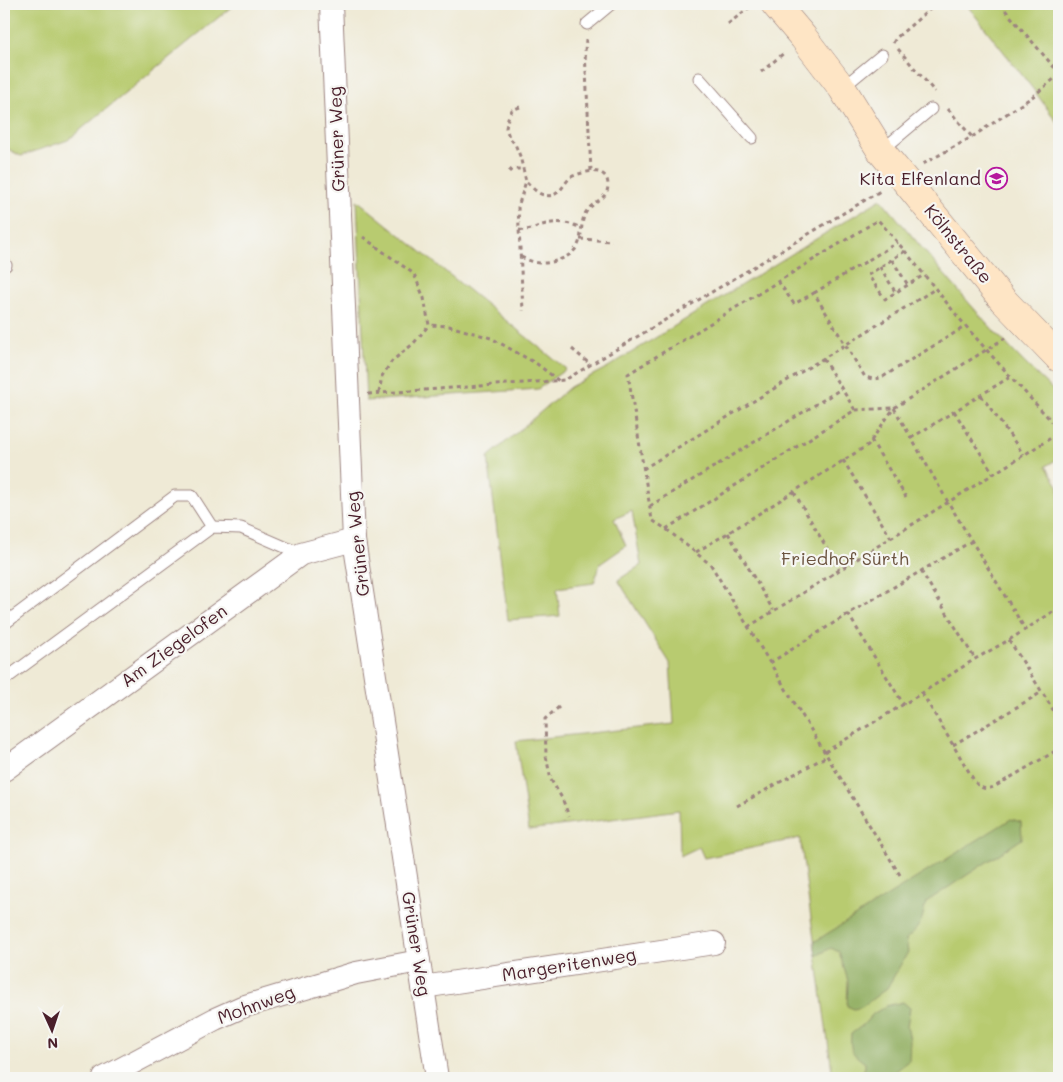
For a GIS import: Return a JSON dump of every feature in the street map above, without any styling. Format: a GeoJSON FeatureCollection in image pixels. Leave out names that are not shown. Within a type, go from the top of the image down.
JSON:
{"type":"FeatureCollection","features":[{"type":"Feature","properties":{"kind":"street","name":"Grüner Weg"},"geometry":{"type":"LineString","coordinates":[[332,4],[354,540],[437,1078]]}},
{"type":"Feature","properties":{"kind":"street","name":"Kölnstraße"},"geometry":{"type":"LineString","coordinates":[[775,4],[842,88],[881,151],[1003,300],[1059,358]]}},
{"type":"Feature","properties":{"kind":"street","name":"Am Ziegelofen"},"geometry":{"type":"LineString","coordinates":[[4,770],[301,554],[354,540]]}},
{"type":"Feature","properties":{"kind":"street","name":"Margeritenweg"},"geometry":{"type":"LineString","coordinates":[[423,988],[714,943]]}},
{"type":"Feature","properties":{"kind":"street","name":"Mohnweg"},"geometry":{"type":"LineString","coordinates":[[104,1078],[215,1019],[242,1007],[356,973],[419,961]]}},
{"type":"Feature","properties":{"kind":"lane"},"geometry":{"type":"LineString","coordinates":[[587,24],[611,4]]}},
{"type":"Feature","properties":{"kind":"lane"},"geometry":{"type":"LineString","coordinates":[[842,88],[882,54]]}},
{"type":"Feature","properties":{"kind":"lane"},"geometry":{"type":"LineString","coordinates":[[698,78],[752,138]]}},
{"type":"Feature","properties":{"kind":"lane"},"geometry":{"type":"LineString","coordinates":[[881,151],[931,109]]}},
{"type":"Feature","properties":{"kind":"lane"},"geometry":{"type":"LineString","coordinates":[[4,262],[6,265],[4,266]]}},
{"type":"Feature","properties":{"kind":"lane"},"geometry":{"type":"LineString","coordinates":[[4,624],[175,496],[192,496],[212,526]]}},
{"type":"Feature","properties":{"kind":"lane"},"geometry":{"type":"LineString","coordinates":[[4,680],[212,526],[241,528],[301,554]]}},
{"type":"Feature","properties":{"kind":"path"},"geometry":{"type":"LineString","coordinates":[[728,24],[755,4]]}},
{"type":"Feature","properties":{"kind":"path"},"geometry":{"type":"LineString","coordinates":[[927,4],[931,8]]}},
{"type":"Feature","properties":{"kind":"path"},"geometry":{"type":"LineString","coordinates":[[882,54],[896,38],[936,4]]}},
{"type":"Feature","properties":{"kind":"path"},"geometry":{"type":"LineString","coordinates":[[348,396],[565,380],[903,178],[923,164],[972,137],[1032,98],[1059,74],[1000,4]]}},
{"type":"Feature","properties":{"kind":"path"},"geometry":{"type":"LineString","coordinates":[[587,24],[585,50],[591,171]]}},
{"type":"Feature","properties":{"kind":"path"},"geometry":{"type":"LineString","coordinates":[[761,72],[803,37]]}},
{"type":"Feature","properties":{"kind":"path"},"geometry":{"type":"LineString","coordinates":[[893,43],[935,93]]}},
{"type":"Feature","properties":{"kind":"path"},"geometry":{"type":"LineString","coordinates":[[520,107],[512,110],[506,128],[509,137],[515,144],[526,182],[518,207],[523,311]]}},
{"type":"Feature","properties":{"kind":"path"},"geometry":{"type":"LineString","coordinates":[[947,107],[972,137]]}},
{"type":"Feature","properties":{"kind":"path"},"geometry":{"type":"LineString","coordinates":[[508,172],[512,169],[523,169]]}},
{"type":"Feature","properties":{"kind":"path"},"geometry":{"type":"LineString","coordinates":[[521,257],[539,263],[551,262],[571,254],[577,247],[580,239],[586,212],[589,207],[607,194],[608,187],[604,175],[591,171],[572,177],[561,190],[552,195],[544,195],[536,191],[526,182]]}},
{"type":"Feature","properties":{"kind":"path"},"geometry":{"type":"LineString","coordinates":[[340,220],[414,274],[424,298],[429,325]]}},
{"type":"Feature","properties":{"kind":"path"},"geometry":{"type":"LineString","coordinates":[[900,875],[711,565],[666,528],[652,520],[628,374],[878,220],[1010,377],[1059,429]]}},
{"type":"Feature","properties":{"kind":"path"},"geometry":{"type":"LineString","coordinates":[[519,230],[527,231],[542,225],[564,223],[573,224],[581,228]]}},
{"type":"Feature","properties":{"kind":"path"},"geometry":{"type":"LineString","coordinates":[[580,239],[612,241]]}},
{"type":"Feature","properties":{"kind":"path"},"geometry":{"type":"LineString","coordinates":[[778,281],[794,304],[898,242]]}},
{"type":"Feature","properties":{"kind":"path"},"geometry":{"type":"LineString","coordinates":[[905,251],[868,275],[885,299],[924,275]]}},
{"type":"Feature","properties":{"kind":"path"},"geometry":{"type":"LineString","coordinates":[[892,260],[908,285]]}},
{"type":"Feature","properties":{"kind":"path"},"geometry":{"type":"LineString","coordinates":[[880,267],[896,292]]}},
{"type":"Feature","properties":{"kind":"path"},"geometry":{"type":"LineString","coordinates":[[643,469],[935,289]]}},
{"type":"Feature","properties":{"kind":"path"},"geometry":{"type":"LineString","coordinates":[[814,293],[865,377],[873,379],[881,378],[966,326]]}},
{"type":"Feature","properties":{"kind":"path"},"geometry":{"type":"LineString","coordinates":[[696,552],[868,445],[894,408],[1026,324]]}},
{"type":"Feature","properties":{"kind":"path"},"geometry":{"type":"LineString","coordinates":[[429,325],[448,326],[491,338],[537,364],[559,381]]}},
{"type":"Feature","properties":{"kind":"path"},"geometry":{"type":"LineString","coordinates":[[379,393],[382,376],[392,360],[413,344],[429,325]]}},
{"type":"Feature","properties":{"kind":"path"},"geometry":{"type":"LineString","coordinates":[[572,349],[591,365]]}},
{"type":"Feature","properties":{"kind":"path"},"geometry":{"type":"LineString","coordinates":[[823,359],[855,410]]}},
{"type":"Feature","properties":{"kind":"path"},"geometry":{"type":"LineString","coordinates":[[911,438],[1010,377]]}},
{"type":"Feature","properties":{"kind":"path"},"geometry":{"type":"LineString","coordinates":[[650,506],[841,389]]}},
{"type":"Feature","properties":{"kind":"path"},"geometry":{"type":"LineString","coordinates":[[981,394],[1024,455]]}},
{"type":"Feature","properties":{"kind":"path"},"geometry":{"type":"LineString","coordinates":[[666,528],[855,410],[894,408]]}},
{"type":"Feature","properties":{"kind":"path"},"geometry":{"type":"LineString","coordinates":[[894,408],[1025,630]]}},
{"type":"Feature","properties":{"kind":"path"},"geometry":{"type":"LineString","coordinates":[[954,411],[993,474]]}},
{"type":"Feature","properties":{"kind":"path"},"geometry":{"type":"LineString","coordinates":[[748,627],[1059,433]]}},
{"type":"Feature","properties":{"kind":"path"},"geometry":{"type":"LineString","coordinates":[[871,440],[906,497]]}},
{"type":"Feature","properties":{"kind":"path"},"geometry":{"type":"LineString","coordinates":[[844,460],[891,538]]}},
{"type":"Feature","properties":{"kind":"path"},"geometry":{"type":"LineString","coordinates":[[794,492],[839,569]]}},
{"type":"Feature","properties":{"kind":"path"},"geometry":{"type":"LineString","coordinates":[[728,533],[774,610]]}},
{"type":"Feature","properties":{"kind":"path"},"geometry":{"type":"LineString","coordinates":[[770,664],[848,614],[972,541]]}},
{"type":"Feature","properties":{"kind":"path"},"geometry":{"type":"LineString","coordinates":[[921,571],[975,659]]}},
{"type":"Feature","properties":{"kind":"path"},"geometry":{"type":"LineString","coordinates":[[737,806],[826,754],[1059,608]]}},
{"type":"Feature","properties":{"kind":"path"},"geometry":{"type":"LineString","coordinates":[[848,614],[904,705]]}},
{"type":"Feature","properties":{"kind":"path"},"geometry":{"type":"LineString","coordinates":[[1009,640],[1059,719]]}},
{"type":"Feature","properties":{"kind":"path"},"geometry":{"type":"LineString","coordinates":[[953,745],[1042,692]]}},
{"type":"Feature","properties":{"kind":"path"},"geometry":{"type":"LineString","coordinates":[[922,693],[975,782],[986,790],[1059,749]]}},
{"type":"Feature","properties":{"kind":"path"},"geometry":{"type":"LineString","coordinates":[[559,707],[545,719],[546,756],[551,780],[562,798],[569,816]]}},
{"type":"Feature","properties":{"kind":"green space"},"geometry":{"type":"Polygon","coordinates":[[[4,4],[235,4],[68,140],[21,156],[4,147],[4,4]]]}},
{"type":"Feature","properties":{"kind":"green space"},"geometry":{"type":"Polygon","coordinates":[[[966,4],[1059,4],[1059,125],[1033,89],[966,4]]]}},
{"type":"Feature","properties":{"kind":"green space","name":"Friedhof Sürth"},"geometry":{"type":"Polygon","coordinates":[[[881,199],[978,313],[1059,396],[1059,458],[1046,466],[1059,487],[1059,1078],[833,1078],[800,838],[704,858],[699,847],[680,856],[679,810],[529,830],[516,741],[674,724],[670,663],[618,580],[641,565],[632,511],[614,519],[626,546],[600,564],[594,583],[557,588],[560,616],[508,620],[488,457],[570,387],[608,367],[881,199]]]}},
{"type":"Feature","properties":{"kind":"green space"},"geometry":{"type":"Polygon","coordinates":[[[357,200],[566,369],[538,389],[366,401],[357,200]]]}},
{"type":"Feature","properties":{"kind":"green space"},"geometry":{"type":"Polygon","coordinates":[[[1011,819],[1021,822],[1022,839],[926,902],[920,923],[906,939],[908,952],[887,988],[862,1007],[854,1009],[847,1006],[848,981],[839,952],[831,948],[816,956],[814,942],[1011,819]]]}},
{"type":"Feature","properties":{"kind":"green space"},"geometry":{"type":"Polygon","coordinates":[[[903,1002],[910,1008],[907,1026],[910,1040],[909,1061],[896,1071],[891,1078],[860,1078],[865,1063],[852,1051],[851,1034],[873,1014],[886,1006],[903,1002]]]}},
{"type":"Feature","properties":{"kind":"place","name":"Kita Elfenland"},"geometry":{"type":"Point","coordinates":[997,179]}}]}
